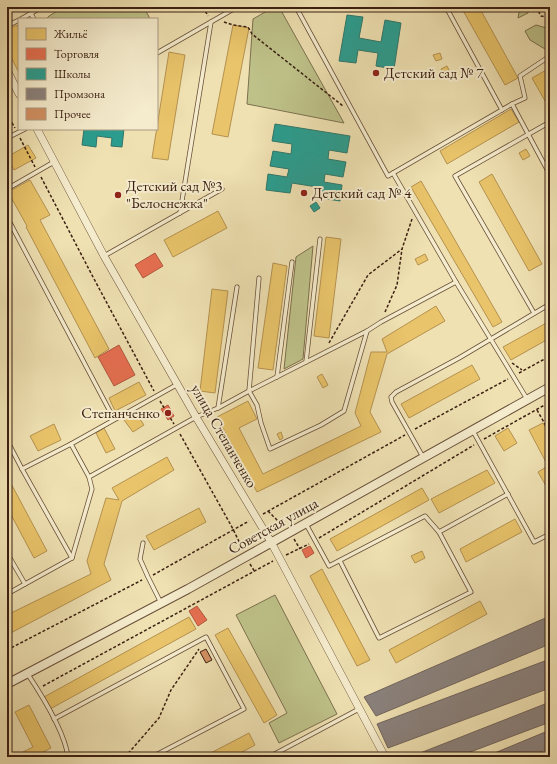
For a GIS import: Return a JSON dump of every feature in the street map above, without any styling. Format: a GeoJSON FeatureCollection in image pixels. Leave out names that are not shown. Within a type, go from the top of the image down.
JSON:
{"type":"FeatureCollection","features":[{"type":"Feature","properties":{"kind":"street"},"geometry":{"type":"LineString","coordinates":[[7,70],[18,92]]}},
{"type":"Feature","properties":{"kind":"street","name":"улица Степанченко"},"geometry":{"type":"LineString","coordinates":[[38,130],[104,256],[196,417],[257,517],[280,558],[385,757]]}},
{"type":"Feature","properties":{"kind":"street","name":"Советская улица"},"geometry":{"type":"LineString","coordinates":[[7,684],[161,603],[306,524],[550,387]]}},
{"type":"Feature","properties":{"kind":"lane"},"geometry":{"type":"LineString","coordinates":[[22,18],[42,7]]}},
{"type":"Feature","properties":{"kind":"lane"},"geometry":{"type":"LineString","coordinates":[[158,52],[237,7]]}},
{"type":"Feature","properties":{"kind":"lane"},"geometry":{"type":"LineString","coordinates":[[296,7],[388,176],[512,104],[525,98],[520,76],[550,56]]}},
{"type":"Feature","properties":{"kind":"lane"},"geometry":{"type":"LineString","coordinates":[[446,7],[502,110]]}},
{"type":"Feature","properties":{"kind":"lane"},"geometry":{"type":"LineString","coordinates":[[31,14],[33,18]]}},
{"type":"Feature","properties":{"kind":"lane"},"geometry":{"type":"LineString","coordinates":[[7,26],[18,20]]}},
{"type":"Feature","properties":{"kind":"lane"},"geometry":{"type":"LineString","coordinates":[[180,213],[211,22]]}},
{"type":"Feature","properties":{"kind":"lane"},"geometry":{"type":"LineString","coordinates":[[512,104],[550,175]]}},
{"type":"Feature","properties":{"kind":"lane"},"geometry":{"type":"LineString","coordinates":[[534,313],[455,176],[550,122]]}},
{"type":"Feature","properties":{"kind":"lane"},"geometry":{"type":"LineString","coordinates":[[7,138],[23,130]]}},
{"type":"Feature","properties":{"kind":"lane"},"geometry":{"type":"LineString","coordinates":[[7,189],[37,170],[54,162]]}},
{"type":"Feature","properties":{"kind":"lane"},"geometry":{"type":"LineString","coordinates":[[393,173],[456,282],[492,338],[527,399]]}},
{"type":"Feature","properties":{"kind":"lane"},"geometry":{"type":"LineString","coordinates":[[104,256],[222,189]]}},
{"type":"Feature","properties":{"kind":"lane"},"geometry":{"type":"LineString","coordinates":[[7,217],[114,419]]}},
{"type":"Feature","properties":{"kind":"lane"},"geometry":{"type":"LineString","coordinates":[[306,362],[320,239]]}},
{"type":"Feature","properties":{"kind":"lane"},"geometry":{"type":"LineString","coordinates":[[277,377],[292,262]]}},
{"type":"Feature","properties":{"kind":"lane"},"geometry":{"type":"LineString","coordinates":[[258,278],[249,391],[257,404],[261,423],[270,449],[321,425],[344,411],[367,331]]}},
{"type":"Feature","properties":{"kind":"lane"},"geometry":{"type":"LineString","coordinates":[[89,477],[196,417],[218,408],[367,331],[456,282]]}},
{"type":"Feature","properties":{"kind":"lane"},"geometry":{"type":"LineString","coordinates":[[218,408],[237,287]]}},
{"type":"Feature","properties":{"kind":"lane"},"geometry":{"type":"LineString","coordinates":[[423,458],[392,402],[391,397],[396,392],[550,304]]}},
{"type":"Feature","properties":{"kind":"lane"},"geometry":{"type":"LineString","coordinates":[[22,469],[71,444],[178,384]]}},
{"type":"Feature","properties":{"kind":"lane"},"geometry":{"type":"LineString","coordinates":[[473,430],[534,542],[550,534]]}},
{"type":"Feature","properties":{"kind":"lane"},"geometry":{"type":"LineString","coordinates":[[7,445],[9,444],[72,558]]}},
{"type":"Feature","properties":{"kind":"lane"},"geometry":{"type":"LineString","coordinates":[[7,594],[72,558],[92,489],[89,477],[71,444]]}},
{"type":"Feature","properties":{"kind":"lane"},"geometry":{"type":"LineString","coordinates":[[439,532],[508,494]]}},
{"type":"Feature","properties":{"kind":"lane"},"geometry":{"type":"LineString","coordinates":[[306,524],[329,566],[425,516],[439,532],[471,592],[379,638],[340,561]]}},
{"type":"Feature","properties":{"kind":"lane"},"geometry":{"type":"LineString","coordinates":[[143,543],[140,559],[161,603]]}},
{"type":"Feature","properties":{"kind":"lane"},"geometry":{"type":"LineString","coordinates":[[7,553],[25,584]]}},
{"type":"Feature","properties":{"kind":"lane"},"geometry":{"type":"LineString","coordinates":[[54,719],[206,637],[244,709],[152,757]]}},
{"type":"Feature","properties":{"kind":"lane"},"geometry":{"type":"LineString","coordinates":[[27,674],[38,689],[54,719],[67,750],[68,757]]}},
{"type":"Feature","properties":{"kind":"lane"},"geometry":{"type":"LineString","coordinates":[[269,757],[359,709]]}},
{"type":"Feature","properties":{"kind":"path"},"geometry":{"type":"LineString","coordinates":[[203,7],[211,22]]}},
{"type":"Feature","properties":{"kind":"path"},"geometry":{"type":"LineString","coordinates":[[536,7],[541,16],[550,18]]}},
{"type":"Feature","properties":{"kind":"path"},"geometry":{"type":"LineString","coordinates":[[216,19],[233,25],[248,27],[252,34],[343,106]]}},
{"type":"Feature","properties":{"kind":"path"},"geometry":{"type":"LineString","coordinates":[[7,114],[157,396],[233,529]]}},
{"type":"Feature","properties":{"kind":"path"},"geometry":{"type":"LineString","coordinates":[[381,322],[397,285],[402,249],[415,211]]}},
{"type":"Feature","properties":{"kind":"path"},"geometry":{"type":"LineString","coordinates":[[324,353],[368,274],[402,249]]}},
{"type":"Feature","properties":{"kind":"path"},"geometry":{"type":"LineString","coordinates":[[7,650],[148,577],[409,432],[550,356]]}},
{"type":"Feature","properties":{"kind":"path"},"geometry":{"type":"LineString","coordinates":[[38,689],[280,558],[300,549],[479,442],[550,402]]}},
{"type":"Feature","properties":{"kind":"path"},"geometry":{"type":"LineString","coordinates":[[537,410],[550,433]]}},
{"type":"Feature","properties":{"kind":"path"},"geometry":{"type":"LineString","coordinates":[[125,757],[159,718],[171,690],[206,637]]}},
{"type":"Feature","properties":{"kind":"green space"},"geometry":{"type":"Polygon","coordinates":[[[64,7],[144,7],[150,18],[47,18],[64,7]]]}},
{"type":"Feature","properties":{"kind":"green space"},"geometry":{"type":"Polygon","coordinates":[[[274,7],[279,7],[344,123],[247,104],[253,19],[274,7]]]}},
{"type":"Feature","properties":{"kind":"green space"},"geometry":{"type":"Polygon","coordinates":[[[520,7],[529,7],[528,13],[518,18],[520,7]]]}},
{"type":"Feature","properties":{"kind":"green space"},"geometry":{"type":"Polygon","coordinates":[[[536,25],[550,29],[550,52],[530,40],[525,31],[536,25]]]}},
{"type":"Feature","properties":{"kind":"green space"},"geometry":{"type":"Polygon","coordinates":[[[313,246],[303,359],[284,369],[296,257],[313,246]]]}},
{"type":"Feature","properties":{"kind":"green space"},"geometry":{"type":"Polygon","coordinates":[[[275,595],[337,714],[279,743],[269,723],[287,713],[236,615],[275,595]]]}},
{"type":"Feature","properties":{"kind":"building: Жильё"},"geometry":{"type":"Polygon","coordinates":[[[461,7],[479,7],[518,78],[505,85],[461,7]]]}},
{"type":"Feature","properties":{"kind":"building: Жильё"},"geometry":{"type":"Polygon","coordinates":[[[17,25],[18,28],[18,71],[7,49],[7,30],[17,25]]]}},
{"type":"Feature","properties":{"kind":"building: Жильё"},"geometry":{"type":"Polygon","coordinates":[[[233,25],[249,28],[228,137],[212,134],[233,25]]]}},
{"type":"Feature","properties":{"kind":"building: Жильё"},"geometry":{"type":"Polygon","coordinates":[[[169,52],[185,55],[168,160],[152,158],[156,130],[158,130],[158,121],[169,52]]]}},
{"type":"Feature","properties":{"kind":"building: Жильё"},"geometry":{"type":"Polygon","coordinates":[[[440,53],[442,59],[436,61],[433,55],[440,53]]]}},
{"type":"Feature","properties":{"kind":"building: Жильё"},"geometry":{"type":"Polygon","coordinates":[[[447,66],[449,70],[443,73],[441,69],[447,66]]]}},
{"type":"Feature","properties":{"kind":"building: Жильё"},"geometry":{"type":"Polygon","coordinates":[[[548,69],[550,72],[549,108],[532,78],[548,69]]]}},
{"type":"Feature","properties":{"kind":"building: Жильё"},"geometry":{"type":"Polygon","coordinates":[[[511,109],[519,122],[447,164],[440,151],[511,109]]]}},
{"type":"Feature","properties":{"kind":"building: Жильё"},"geometry":{"type":"Polygon","coordinates":[[[28,145],[36,158],[14,170],[7,157],[28,145]]]}},
{"type":"Feature","properties":{"kind":"building: Жильё"},"geometry":{"type":"Polygon","coordinates":[[[526,149],[530,156],[523,160],[519,153],[526,149]]]}},
{"type":"Feature","properties":{"kind":"building: Жильё"},"geometry":{"type":"Polygon","coordinates":[[[492,174],[542,264],[529,271],[479,182],[492,174]]]}},
{"type":"Feature","properties":{"kind":"building: Жильё"},"geometry":{"type":"Polygon","coordinates":[[[30,180],[50,215],[40,220],[109,349],[95,358],[8,192],[30,180]]]}},
{"type":"Feature","properties":{"kind":"building: Жильё"},"geometry":{"type":"Polygon","coordinates":[[[421,181],[502,322],[493,327],[411,187],[421,181]]]}},
{"type":"Feature","properties":{"kind":"building: Жильё"},"geometry":{"type":"Polygon","coordinates":[[[218,211],[227,228],[173,257],[164,240],[218,211]]]}},
{"type":"Feature","properties":{"kind":"building: Жильё"},"geometry":{"type":"Polygon","coordinates":[[[326,237],[341,239],[329,338],[314,336],[326,237]]]}},
{"type":"Feature","properties":{"kind":"building: Жильё"},"geometry":{"type":"Polygon","coordinates":[[[425,254],[428,260],[418,265],[415,259],[425,254]]]}},
{"type":"Feature","properties":{"kind":"building: Жильё"},"geometry":{"type":"Polygon","coordinates":[[[273,263],[287,266],[273,370],[258,368],[273,263]]]}},
{"type":"Feature","properties":{"kind":"building: Жильё"},"geometry":{"type":"Polygon","coordinates":[[[212,289],[228,291],[215,393],[200,391],[212,289]]]}},
{"type":"Feature","properties":{"kind":"building: Жильё"},"geometry":{"type":"Polygon","coordinates":[[[436,306],[445,321],[387,354],[370,412],[381,432],[257,492],[217,417],[248,401],[257,419],[239,428],[263,474],[361,426],[355,413],[371,352],[387,352],[382,339],[436,306]]]}},
{"type":"Feature","properties":{"kind":"building: Жильё"},"geometry":{"type":"Polygon","coordinates":[[[550,321],[550,338],[511,360],[503,347],[550,321]]]}},
{"type":"Feature","properties":{"kind":"building: Жильё"},"geometry":{"type":"Polygon","coordinates":[[[472,365],[480,379],[409,418],[401,404],[472,365]]]}},
{"type":"Feature","properties":{"kind":"building: Жильё"},"geometry":{"type":"Polygon","coordinates":[[[322,374],[328,385],[323,388],[317,377],[322,374]]]}},
{"type":"Feature","properties":{"kind":"building: Жильё"},"geometry":{"type":"Polygon","coordinates":[[[139,382],[146,395],[115,411],[109,398],[139,382]]]}},
{"type":"Feature","properties":{"kind":"building: Жильё"},"geometry":{"type":"Polygon","coordinates":[[[135,412],[144,425],[133,432],[124,420],[135,412]]]}},
{"type":"Feature","properties":{"kind":"building: Жильё"},"geometry":{"type":"Polygon","coordinates":[[[543,423],[550,435],[550,493],[538,472],[548,466],[529,430],[543,423]]]}},
{"type":"Feature","properties":{"kind":"building: Жильё"},"geometry":{"type":"Polygon","coordinates":[[[54,424],[61,440],[38,451],[30,436],[54,424]]]}},
{"type":"Feature","properties":{"kind":"building: Жильё"},"geometry":{"type":"Polygon","coordinates":[[[104,428],[115,449],[106,453],[96,433],[104,428]]]}},
{"type":"Feature","properties":{"kind":"building: Жильё"},"geometry":{"type":"Polygon","coordinates":[[[508,428],[517,443],[504,451],[495,436],[508,428]]]}},
{"type":"Feature","properties":{"kind":"building: Жильё"},"geometry":{"type":"Polygon","coordinates":[[[281,432],[283,438],[280,440],[277,434],[281,432]]]}},
{"type":"Feature","properties":{"kind":"building: Жильё"},"geometry":{"type":"Polygon","coordinates":[[[167,457],[174,470],[122,501],[104,564],[111,580],[7,635],[7,615],[91,574],[87,561],[106,498],[119,500],[112,488],[167,457]]]}},
{"type":"Feature","properties":{"kind":"building: Жильё"},"geometry":{"type":"Polygon","coordinates":[[[487,470],[495,483],[439,513],[431,499],[487,470]]]}},
{"type":"Feature","properties":{"kind":"building: Жильё"},"geometry":{"type":"Polygon","coordinates":[[[7,476],[47,551],[34,558],[7,507],[7,476]]]}},
{"type":"Feature","properties":{"kind":"building: Жильё"},"geometry":{"type":"Polygon","coordinates":[[[422,488],[429,500],[337,551],[330,539],[422,488]]]}},
{"type":"Feature","properties":{"kind":"building: Жильё"},"geometry":{"type":"Polygon","coordinates":[[[199,508],[206,522],[154,550],[146,536],[199,508]]]}},
{"type":"Feature","properties":{"kind":"building: Жильё"},"geometry":{"type":"Polygon","coordinates":[[[515,519],[522,532],[466,562],[460,549],[515,519]]]}},
{"type":"Feature","properties":{"kind":"building: Жильё"},"geometry":{"type":"Polygon","coordinates":[[[422,551],[425,558],[415,563],[411,556],[422,551]]]}},
{"type":"Feature","properties":{"kind":"building: Жильё"},"geometry":{"type":"Polygon","coordinates":[[[322,569],[370,660],[357,666],[310,576],[322,569]]]}},
{"type":"Feature","properties":{"kind":"building: Жильё"},"geometry":{"type":"Polygon","coordinates":[[[480,601],[487,614],[396,663],[389,650],[480,601]]]}},
{"type":"Feature","properties":{"kind":"building: Жильё"},"geometry":{"type":"Polygon","coordinates":[[[189,617],[196,629],[50,709],[44,697],[189,617]]]}},
{"type":"Feature","properties":{"kind":"building: Жильё"},"geometry":{"type":"Polygon","coordinates":[[[228,628],[277,715],[264,723],[215,635],[228,628]]]}},
{"type":"Feature","properties":{"kind":"building: Жильё"},"geometry":{"type":"Polygon","coordinates":[[[29,705],[51,748],[41,753],[43,757],[25,757],[23,752],[33,747],[15,712],[29,705]]]}},
{"type":"Feature","properties":{"kind":"building: Жильё"},"geometry":{"type":"Polygon","coordinates":[[[249,733],[255,745],[233,757],[203,757],[249,733]]]}},
{"type":"Feature","properties":{"kind":"building: Торговля"},"geometry":{"type":"Polygon","coordinates":[[[155,253],[163,266],[143,278],[135,265],[155,253]]]}},
{"type":"Feature","properties":{"kind":"building: Торговля"},"geometry":{"type":"Polygon","coordinates":[[[119,345],[135,375],[114,386],[98,357],[119,345]]]}},
{"type":"Feature","properties":{"kind":"building: Торговля","name":"Степанченко"},"geometry":{"type":"Polygon","coordinates":[[[168,405],[174,416],[168,420],[161,409],[168,405]]]}},
{"type":"Feature","properties":{"kind":"building: Торговля"},"geometry":{"type":"Polygon","coordinates":[[[310,546],[314,553],[306,558],[302,550],[310,546]]]}},
{"type":"Feature","properties":{"kind":"building: Торговля"},"geometry":{"type":"Polygon","coordinates":[[[197,606],[207,620],[198,626],[189,611],[197,606]]]}},
{"type":"Feature","properties":{"kind":"building: Школы"},"geometry":{"type":"Polygon","coordinates":[[[347,15],[363,17],[359,38],[381,42],[385,20],[401,23],[394,69],[376,66],[378,53],[358,50],[356,63],[339,61],[347,15]]]}},
{"type":"Feature","properties":{"kind":"building: Школы"},"geometry":{"type":"Polygon","coordinates":[[[275,124],[350,136],[347,153],[329,150],[328,159],[346,162],[343,177],[325,174],[324,182],[342,185],[340,201],[315,197],[317,187],[292,183],[290,193],[266,190],[268,174],[287,177],[289,169],[270,166],[273,151],[291,154],[292,144],[272,141],[275,124]]]}},
{"type":"Feature","properties":{"kind":"building: Школы"},"geometry":{"type":"Polygon","coordinates":[[[84,130],[124,130],[122,147],[111,146],[112,138],[97,136],[96,147],[82,145],[84,130]]]}},
{"type":"Feature","properties":{"kind":"building: Школы"},"geometry":{"type":"Polygon","coordinates":[[[316,202],[320,208],[314,212],[310,206],[316,202]]]}},
{"type":"Feature","properties":{"kind":"building: Промзона"},"geometry":{"type":"Polygon","coordinates":[[[550,616],[550,644],[376,716],[364,697],[550,616]]]}},
{"type":"Feature","properties":{"kind":"building: Промзона"},"geometry":{"type":"Polygon","coordinates":[[[550,659],[550,688],[388,748],[377,724],[550,659]]]}},
{"type":"Feature","properties":{"kind":"building: Промзона"},"geometry":{"type":"Polygon","coordinates":[[[550,702],[550,722],[457,757],[410,757],[550,702]]]}},
{"type":"Feature","properties":{"kind":"building: Промзона"},"geometry":{"type":"Polygon","coordinates":[[[550,730],[550,748],[530,757],[485,757],[550,730]]]}},
{"type":"Feature","properties":{"kind":"building: Прочее"},"geometry":{"type":"Polygon","coordinates":[[[206,649],[212,660],[206,663],[200,652],[206,649]]]}},
{"type":"Feature","properties":{"kind":"place","name":"Детский сад № 7"},"geometry":{"type":"Point","coordinates":[376,73]}},
{"type":"Feature","properties":{"kind":"place","name":"Детский сад № 4"},"geometry":{"type":"Point","coordinates":[304,193]}},
{"type":"Feature","properties":{"kind":"place","name":"Детский сад №3 \"Белоснежка\""},"geometry":{"type":"Point","coordinates":[118,195]}},
{"type":"Feature","properties":{"kind":"place","name":"Степанченко"},"geometry":{"type":"Point","coordinates":[168,413]}}]}
